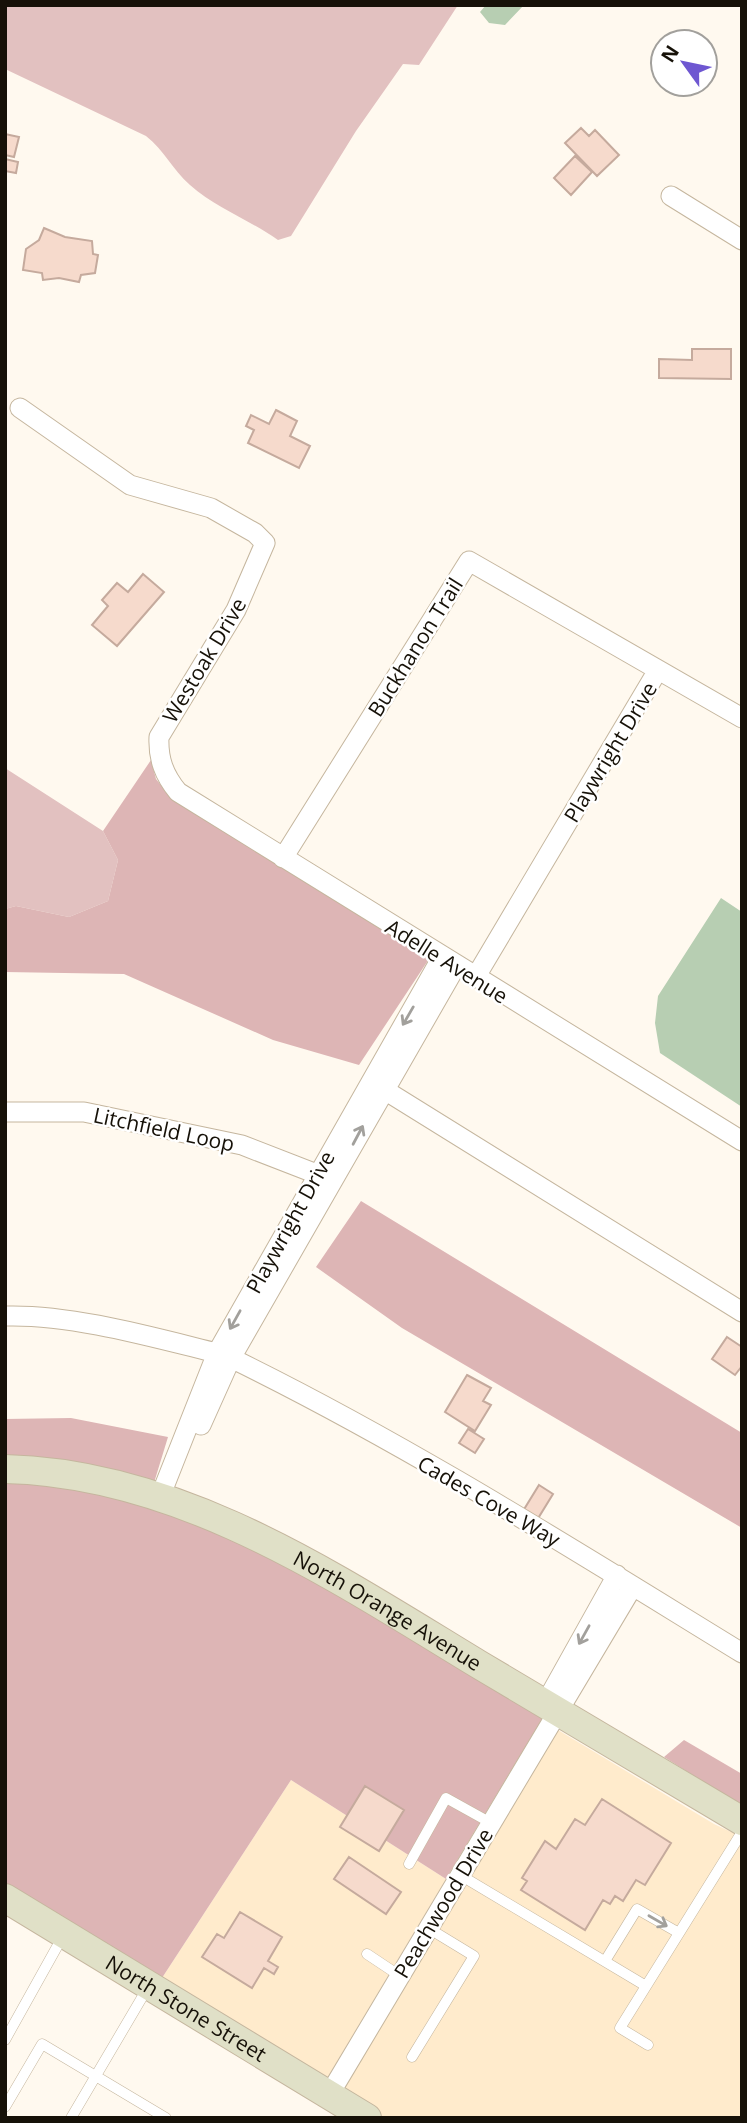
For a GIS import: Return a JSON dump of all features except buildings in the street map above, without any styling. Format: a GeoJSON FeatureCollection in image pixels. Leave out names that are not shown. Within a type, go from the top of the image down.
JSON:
{"type":"FeatureCollection","features":[{"type":"Feature","properties":{"kind":"street"},"geometry":{"type":"LineString","coordinates":[[671,196],[742,240]]}},
{"type":"Feature","properties":{"kind":"street","name":"Westoak Drive"},"geometry":{"type":"LineString","coordinates":[[20,408],[130,485],[211,508],[255,533],[265,543],[236,610],[164,724],[158,752],[163,769]]}},
{"type":"Feature","properties":{"kind":"street","name":"Buckhanon Trail"},"geometry":{"type":"LineString","coordinates":[[283,858],[469,561],[742,718]]}},
{"type":"Feature","properties":{"kind":"street","name":"Playwright Drive"},"geometry":{"type":"LineString","coordinates":[[475,978],[658,670]]}},
{"type":"Feature","properties":{"kind":"street","name":"Adelle Avenue"},"geometry":{"type":"LineString","coordinates":[[163,769],[178,792],[742,1141]]}},
{"type":"Feature","properties":{"kind":"street","name":"Playwright Drive"},"geometry":{"type":"LineString","coordinates":[[325,1177],[383,1089],[449,961]]}},
{"type":"Feature","properties":{"kind":"street","name":"Playwright Drive"},"geometry":{"type":"LineString","coordinates":[[164,1498],[224,1355],[449,961]]}},
{"type":"Feature","properties":{"kind":"street"},"geometry":{"type":"LineString","coordinates":[[383,1089],[742,1312]]}},
{"type":"Feature","properties":{"kind":"street","name":"Litchfield Loop"},"geometry":{"type":"LineString","coordinates":[[5,1112],[84,1112],[242,1145],[325,1177]]}},
{"type":"Feature","properties":{"kind":"street"},"geometry":{"type":"LineString","coordinates":[[5,1316],[24,1315],[131,1332],[224,1355]]}},
{"type":"Feature","properties":{"kind":"street","name":"Cades Cove Way"},"geometry":{"type":"LineString","coordinates":[[224,1355],[313,1398],[625,1581],[742,1653]]}},
{"type":"Feature","properties":{"kind":"street","name":"North Orange Avenue"},"geometry":{"type":"LineString","coordinates":[[5,1469],[29,1469],[107,1482],[164,1498],[288,1550],[742,1821]]}},
{"type":"Feature","properties":{"kind":"street","name":"Peachwood Drive"},"geometry":{"type":"LineString","coordinates":[[329,2095],[491,1823],[551,1708],[625,1581]]}},
{"type":"Feature","properties":{"kind":"street","name":"North Stone Street"},"geometry":{"type":"LineString","coordinates":[[5,1898],[363,2117]]}},
{"type":"Feature","properties":{"kind":"lane"},"geometry":{"type":"LineString","coordinates":[[409,1864],[446,1798],[491,1823]]}},
{"type":"Feature","properties":{"kind":"lane"},"geometry":{"type":"LineString","coordinates":[[648,2045],[620,2028],[742,1832]]}},
{"type":"Feature","properties":{"kind":"lane"},"geometry":{"type":"LineString","coordinates":[[460,1875],[646,1986]]}},
{"type":"Feature","properties":{"kind":"lane"},"geometry":{"type":"LineString","coordinates":[[605,1961],[638,1909],[679,1933]]}},
{"type":"Feature","properties":{"kind":"lane"},"geometry":{"type":"LineString","coordinates":[[412,2057],[474,1956],[428,1928]]}},
{"type":"Feature","properties":{"kind":"lane"},"geometry":{"type":"LineString","coordinates":[[5,2040],[65,1934]]}},
{"type":"Feature","properties":{"kind":"lane"},"geometry":{"type":"LineString","coordinates":[[367,1954],[400,1976]]}},
{"type":"Feature","properties":{"kind":"lane"},"geometry":{"type":"LineString","coordinates":[[71,2118],[149,1985]]}},
{"type":"Feature","properties":{"kind":"lane"},"geometry":{"type":"LineString","coordinates":[[5,2107],[42,2044],[166,2118]]}},
{"type":"Feature","properties":{"kind":"shaded area"},"geometry":{"type":"Polygon","coordinates":[[[5,5],[458,5],[419,65],[403,64],[356,131],[291,236],[278,240],[200,193],[146,136],[5,69],[5,5]]]}},
{"type":"Feature","properties":{"kind":"shaded area"},"geometry":{"type":"Polygon","coordinates":[[[486,5],[524,5],[505,25],[489,23],[480,12],[486,5]]]}},
{"type":"Feature","properties":{"kind":"shaded area"},"geometry":{"type":"Polygon","coordinates":[[[151,760],[156,779],[173,800],[429,959],[359,1065],[273,1040],[124,974],[5,972],[5,909],[16,906],[69,917],[108,901],[118,860],[103,831],[151,760]]]}},
{"type":"Feature","properties":{"kind":"shaded area"},"geometry":{"type":"Polygon","coordinates":[[[5,768],[103,831],[118,860],[108,901],[69,917],[16,906],[5,909],[5,768]]]}},
{"type":"Feature","properties":{"kind":"shaded area"},"geometry":{"type":"Polygon","coordinates":[[[721,898],[742,912],[742,1107],[660,1053],[655,1023],[658,996],[721,898]]]}},
{"type":"Feature","properties":{"kind":"shaded area"},"geometry":{"type":"Polygon","coordinates":[[[361,1201],[742,1433],[742,1528],[402,1328],[316,1267],[361,1201]]]}},
{"type":"Feature","properties":{"kind":"shaded area"},"geometry":{"type":"Polygon","coordinates":[[[71,1418],[168,1437],[153,1486],[5,1460],[5,1419],[71,1418]]]}},
{"type":"Feature","properties":{"kind":"shaded area"},"geometry":{"type":"Polygon","coordinates":[[[5,1478],[106,1491],[284,1558],[545,1714],[446,1879],[291,1780],[160,1981],[5,1888],[5,1478]]]}},
{"type":"Feature","properties":{"kind":"shaded area"},"geometry":{"type":"Polygon","coordinates":[[[558,1730],[714,1824],[742,1837],[742,2118],[383,2118],[342,2092],[558,1730]]]}},
{"type":"Feature","properties":{"kind":"shaded area"},"geometry":{"type":"Polygon","coordinates":[[[684,1740],[742,1774],[742,1806],[664,1757],[684,1740]]]}},
{"type":"Feature","properties":{"kind":"shaded area"},"geometry":{"type":"Polygon","coordinates":[[[291,1780],[446,1879],[325,2082],[160,1981],[291,1780]]]}}]}
